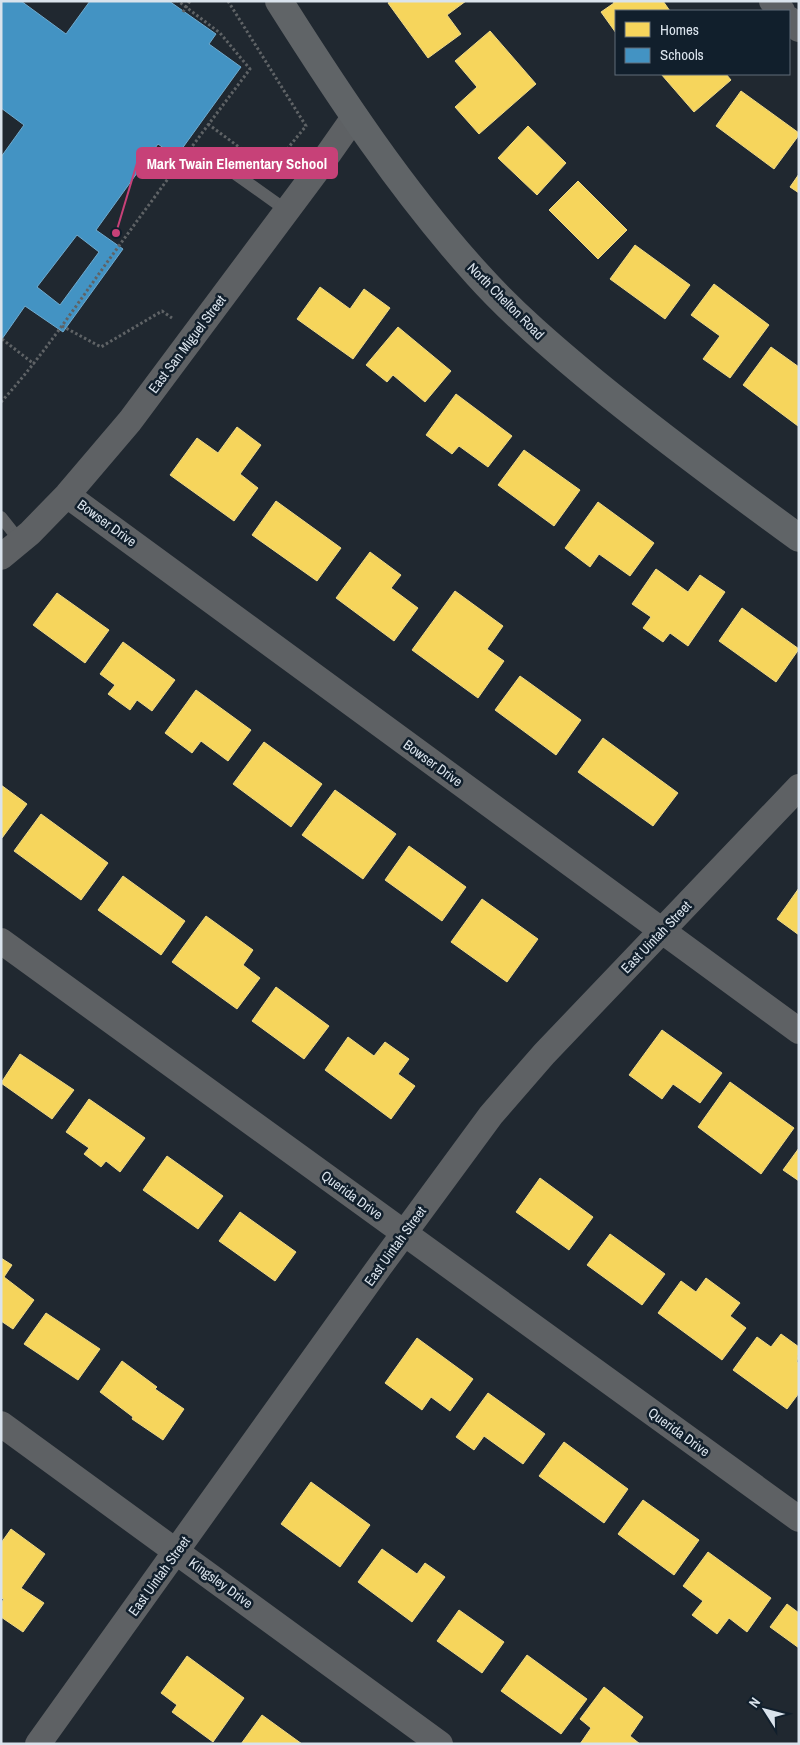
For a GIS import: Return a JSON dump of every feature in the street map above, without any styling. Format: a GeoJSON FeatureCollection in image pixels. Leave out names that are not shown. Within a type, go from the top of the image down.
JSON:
{"type":"FeatureCollection","features":[{"type":"Feature","properties":{"kind":"main road","name":"North Chelton Road"},"geometry":{"type":"LineString","coordinates":[[279,1],[355,116],[437,227],[478,275],[514,312],[566,359],[701,466],[799,538]]}},
{"type":"Feature","properties":{"kind":"street"},"geometry":{"type":"LineString","coordinates":[[772,1],[781,10]]}},
{"type":"Feature","properties":{"kind":"street","name":"East San Miguel Street"},"geometry":{"type":"LineString","coordinates":[[11,549],[67,495],[130,421],[355,116]]}},
{"type":"Feature","properties":{"kind":"street","name":"Bowser Drive"},"geometry":{"type":"LineString","coordinates":[[67,495],[799,1031]]}},
{"type":"Feature","properties":{"kind":"street","name":"East Uintah Street"},"geometry":{"type":"LineString","coordinates":[[38,1744],[404,1233],[491,1115],[799,787]]}},
{"type":"Feature","properties":{"kind":"street","name":"Querida Drive"},"geometry":{"type":"LineString","coordinates":[[1,941],[799,1519]]}},
{"type":"Feature","properties":{"kind":"street","name":"Kingsley Drive"},"geometry":{"type":"LineString","coordinates":[[1,1424],[440,1744]]}},
{"type":"Feature","properties":{"kind":"lane"},"geometry":{"type":"LineString","coordinates":[[213,158],[286,210]]}},
{"type":"Feature","properties":{"kind":"lane"},"geometry":{"type":"LineString","coordinates":[[1,517],[11,549]]}},
{"type":"Feature","properties":{"kind":"path"},"geometry":{"type":"LineString","coordinates":[[1,402],[34,364],[250,69],[220,32],[178,1]]}},
{"type":"Feature","properties":{"kind":"path"},"geometry":{"type":"LineString","coordinates":[[183,12],[190,1]]}},
{"type":"Feature","properties":{"kind":"path"},"geometry":{"type":"LineString","coordinates":[[228,1],[306,126],[270,170],[263,164]]}},
{"type":"Feature","properties":{"kind":"path"},"geometry":{"type":"LineString","coordinates":[[208,124],[247,153]]}},
{"type":"Feature","properties":{"kind":"path"},"geometry":{"type":"LineString","coordinates":[[144,163],[168,179]]}},
{"type":"Feature","properties":{"kind":"path"},"geometry":{"type":"LineString","coordinates":[[62,326],[101,347],[162,311],[174,319]]}},
{"type":"Feature","properties":{"kind":"path"},"geometry":{"type":"LineString","coordinates":[[2,339],[34,364]]}},
{"type":"Feature","properties":{"kind":"building: Homes"},"geometry":{"type":"Polygon","coordinates":[[[391,1],[466,1],[447,15],[461,34],[428,58],[388,3],[391,1]]]}},
{"type":"Feature","properties":{"kind":"building: Homes"},"geometry":{"type":"Polygon","coordinates":[[[613,1],[663,1],[669,10],[615,10],[615,32],[601,12],[614,3],[613,1]]]}},
{"type":"Feature","properties":{"kind":"building: Homes"},"geometry":{"type":"Polygon","coordinates":[[[490,31],[536,84],[479,134],[455,107],[477,87],[455,61],[490,31]]]}},
{"type":"Feature","properties":{"kind":"building: Homes"},"geometry":{"type":"Polygon","coordinates":[[[662,75],[727,75],[731,80],[694,112],[662,75]]]}},
{"type":"Feature","properties":{"kind":"building: Homes"},"geometry":{"type":"Polygon","coordinates":[[[741,91],[799,133],[774,169],[716,126],[741,91]]]}},
{"type":"Feature","properties":{"kind":"building: Homes"},"geometry":{"type":"Polygon","coordinates":[[[528,126],[566,163],[537,195],[498,158],[528,126]]]}},
{"type":"Feature","properties":{"kind":"building: Homes"},"geometry":{"type":"Polygon","coordinates":[[[799,174],[799,193],[790,187],[799,174]]]}},
{"type":"Feature","properties":{"kind":"building: Homes"},"geometry":{"type":"Polygon","coordinates":[[[578,181],[627,230],[598,259],[549,210],[578,181]]]}},
{"type":"Feature","properties":{"kind":"building: Homes"},"geometry":{"type":"Polygon","coordinates":[[[635,245],[690,285],[665,319],[610,279],[635,245]]]}},
{"type":"Feature","properties":{"kind":"building: Homes"},"geometry":{"type":"Polygon","coordinates":[[[714,284],[769,325],[730,378],[703,359],[720,336],[691,315],[714,284]]]}},
{"type":"Feature","properties":{"kind":"building: Homes"},"geometry":{"type":"Polygon","coordinates":[[[320,287],[350,309],[364,289],[390,308],[353,359],[297,319],[320,287]]]}},
{"type":"Feature","properties":{"kind":"building: Homes"},"geometry":{"type":"Polygon","coordinates":[[[398,327],[451,371],[425,402],[393,375],[387,382],[366,365],[398,327]]]}},
{"type":"Feature","properties":{"kind":"building: Homes"},"geometry":{"type":"Polygon","coordinates":[[[771,347],[799,367],[798,426],[743,385],[771,347]]]}},
{"type":"Feature","properties":{"kind":"building: Homes"},"geometry":{"type":"Polygon","coordinates":[[[456,394],[512,436],[488,467],[459,446],[452,454],[426,435],[456,394]]]}},
{"type":"Feature","properties":{"kind":"building: Homes"},"geometry":{"type":"Polygon","coordinates":[[[237,427],[261,445],[240,474],[258,488],[234,521],[170,475],[197,438],[218,453],[237,427]]]}},
{"type":"Feature","properties":{"kind":"building: Homes"},"geometry":{"type":"Polygon","coordinates":[[[524,450],[580,490],[554,526],[498,485],[524,450]]]}},
{"type":"Feature","properties":{"kind":"building: Homes"},"geometry":{"type":"Polygon","coordinates":[[[276,501],[341,548],[317,581],[252,535],[276,501]]]}},
{"type":"Feature","properties":{"kind":"building: Homes"},"geometry":{"type":"Polygon","coordinates":[[[598,502],[654,543],[630,576],[599,554],[590,567],[565,548],[598,502]]]}},
{"type":"Feature","properties":{"kind":"building: Homes"},"geometry":{"type":"Polygon","coordinates":[[[370,552],[401,575],[391,588],[418,608],[394,641],[336,598],[370,552]]]}},
{"type":"Feature","properties":{"kind":"building: Homes"},"geometry":{"type":"Polygon","coordinates":[[[656,569],[688,592],[700,575],[725,592],[688,646],[670,633],[663,642],[643,628],[651,617],[632,604],[656,569]]]}},
{"type":"Feature","properties":{"kind":"building: Homes"},"geometry":{"type":"Polygon","coordinates":[[[455,591],[503,626],[487,649],[504,661],[478,698],[412,650],[455,591]]]}},
{"type":"Feature","properties":{"kind":"building: Homes"},"geometry":{"type":"Polygon","coordinates":[[[57,593],[109,630],[85,663],[33,625],[57,593]]]}},
{"type":"Feature","properties":{"kind":"building: Homes"},"geometry":{"type":"Polygon","coordinates":[[[742,608],[799,649],[776,682],[719,641],[742,608]]]}},
{"type":"Feature","properties":{"kind":"building: Homes"},"geometry":{"type":"Polygon","coordinates":[[[123,642],[175,680],[152,711],[137,700],[130,710],[108,694],[115,685],[100,674],[123,642]]]}},
{"type":"Feature","properties":{"kind":"building: Homes"},"geometry":{"type":"Polygon","coordinates":[[[520,676],[581,720],[556,755],[495,710],[520,676]]]}},
{"type":"Feature","properties":{"kind":"building: Homes"},"geometry":{"type":"Polygon","coordinates":[[[196,690],[251,730],[228,761],[201,741],[192,753],[165,733],[196,690]]]}},
{"type":"Feature","properties":{"kind":"building: Homes"},"geometry":{"type":"Polygon","coordinates":[[[603,738],[678,793],[653,826],[578,772],[603,738]]]}},
{"type":"Feature","properties":{"kind":"building: Homes"},"geometry":{"type":"Polygon","coordinates":[[[264,742],[322,784],[291,827],[233,784],[264,742]]]}},
{"type":"Feature","properties":{"kind":"building: Homes"},"geometry":{"type":"Polygon","coordinates":[[[1,785],[27,804],[2,838],[1,838],[1,785]]]}},
{"type":"Feature","properties":{"kind":"building: Homes"},"geometry":{"type":"Polygon","coordinates":[[[335,790],[396,834],[363,879],[302,835],[335,790]]]}},
{"type":"Feature","properties":{"kind":"building: Homes"},"geometry":{"type":"Polygon","coordinates":[[[41,814],[108,863],[81,900],[14,851],[41,814]]]}},
{"type":"Feature","properties":{"kind":"building: Homes"},"geometry":{"type":"Polygon","coordinates":[[[409,846],[466,887],[442,921],[385,880],[409,846]]]}},
{"type":"Feature","properties":{"kind":"building: Homes"},"geometry":{"type":"Polygon","coordinates":[[[123,876],[185,921],[161,955],[98,910],[123,876]]]}},
{"type":"Feature","properties":{"kind":"building: Homes"},"geometry":{"type":"Polygon","coordinates":[[[799,888],[799,935],[777,919],[799,888]]]}},
{"type":"Feature","properties":{"kind":"building: Homes"},"geometry":{"type":"Polygon","coordinates":[[[482,899],[538,939],[507,982],[451,942],[482,899]]]}},
{"type":"Feature","properties":{"kind":"building: Homes"},"geometry":{"type":"Polygon","coordinates":[[[206,916],[253,950],[243,965],[260,978],[237,1009],[172,962],[206,916]]]}},
{"type":"Feature","properties":{"kind":"building: Homes"},"geometry":{"type":"Polygon","coordinates":[[[276,987],[329,1026],[304,1059],[252,1021],[276,987]]]}},
{"type":"Feature","properties":{"kind":"building: Homes"},"geometry":{"type":"Polygon","coordinates":[[[662,1030],[722,1073],[700,1103],[673,1084],[662,1099],[629,1075],[662,1030]]]}},
{"type":"Feature","properties":{"kind":"building: Homes"},"geometry":{"type":"Polygon","coordinates":[[[348,1037],[374,1056],[385,1042],[409,1059],[398,1074],[415,1086],[391,1119],[325,1070],[348,1037]]]}},
{"type":"Feature","properties":{"kind":"building: Homes"},"geometry":{"type":"Polygon","coordinates":[[[20,1054],[74,1090],[52,1119],[1,1083],[20,1054]]]}},
{"type":"Feature","properties":{"kind":"building: Homes"},"geometry":{"type":"Polygon","coordinates":[[[730,1082],[794,1128],[761,1174],[698,1127],[730,1082]]]}},
{"type":"Feature","properties":{"kind":"building: Homes"},"geometry":{"type":"Polygon","coordinates":[[[89,1099],[145,1138],[120,1172],[106,1161],[101,1167],[84,1154],[89,1148],[66,1132],[89,1099]]]}},
{"type":"Feature","properties":{"kind":"building: Homes"},"geometry":{"type":"Polygon","coordinates":[[[799,1148],[799,1181],[783,1170],[799,1148]]]}},
{"type":"Feature","properties":{"kind":"building: Homes"},"geometry":{"type":"Polygon","coordinates":[[[167,1156],[223,1196],[198,1229],[143,1190],[167,1156]]]}},
{"type":"Feature","properties":{"kind":"building: Homes"},"geometry":{"type":"Polygon","coordinates":[[[540,1178],[593,1217],[569,1250],[516,1212],[540,1178]]]}},
{"type":"Feature","properties":{"kind":"building: Homes"},"geometry":{"type":"Polygon","coordinates":[[[240,1212],[296,1252],[275,1281],[219,1241],[240,1212]]]}},
{"type":"Feature","properties":{"kind":"building: Homes"},"geometry":{"type":"Polygon","coordinates":[[[610,1234],[665,1274],[642,1305],[587,1265],[610,1234]]]}},
{"type":"Feature","properties":{"kind":"building: Homes"},"geometry":{"type":"Polygon","coordinates":[[[1,1258],[12,1265],[4,1277],[34,1300],[13,1329],[1,1321],[1,1258]]]}},
{"type":"Feature","properties":{"kind":"building: Homes"},"geometry":{"type":"Polygon","coordinates":[[[706,1278],[740,1303],[730,1316],[746,1328],[722,1360],[658,1313],[681,1281],[696,1292],[706,1278]]]}},
{"type":"Feature","properties":{"kind":"building: Homes"},"geometry":{"type":"Polygon","coordinates":[[[46,1313],[100,1349],[78,1380],[24,1344],[46,1313]]]}},
{"type":"Feature","properties":{"kind":"building: Homes"},"geometry":{"type":"Polygon","coordinates":[[[781,1334],[799,1347],[797,1362],[799,1363],[799,1393],[787,1409],[733,1370],[757,1337],[771,1347],[781,1334]]]}},
{"type":"Feature","properties":{"kind":"building: Homes"},"geometry":{"type":"Polygon","coordinates":[[[417,1338],[473,1379],[450,1411],[431,1397],[422,1410],[385,1383],[417,1338]]]}},
{"type":"Feature","properties":{"kind":"building: Homes"},"geometry":{"type":"Polygon","coordinates":[[[122,1361],[157,1387],[155,1389],[184,1409],[163,1440],[132,1419],[133,1417],[100,1392],[122,1361]]]}},
{"type":"Feature","properties":{"kind":"building: Homes"},"geometry":{"type":"Polygon","coordinates":[[[488,1393],[545,1434],[523,1464],[484,1436],[474,1450],[456,1437],[488,1393]]]}},
{"type":"Feature","properties":{"kind":"building: Homes"},"geometry":{"type":"Polygon","coordinates":[[[564,1442],[628,1489],[604,1523],[539,1476],[564,1442]]]}},
{"type":"Feature","properties":{"kind":"building: Homes"},"geometry":{"type":"Polygon","coordinates":[[[311,1482],[370,1525],[340,1567],[281,1524],[311,1482]]]}},
{"type":"Feature","properties":{"kind":"building: Homes"},"geometry":{"type":"Polygon","coordinates":[[[643,1500],[699,1540],[674,1575],[618,1534],[643,1500]]]}},
{"type":"Feature","properties":{"kind":"building: Homes"},"geometry":{"type":"Polygon","coordinates":[[[11,1529],[45,1554],[21,1588],[44,1603],[23,1632],[1,1617],[1,1603],[4,1599],[1,1598],[1,1543],[11,1529]]]}},
{"type":"Feature","properties":{"kind":"building: Homes"},"geometry":{"type":"Polygon","coordinates":[[[382,1549],[417,1574],[425,1563],[445,1577],[412,1622],[358,1582],[382,1549]]]}},
{"type":"Feature","properties":{"kind":"building: Homes"},"geometry":{"type":"Polygon","coordinates":[[[708,1552],[771,1598],[747,1632],[729,1618],[717,1634],[692,1615],[703,1601],[683,1586],[708,1552]]]}},
{"type":"Feature","properties":{"kind":"building: Homes"},"geometry":{"type":"Polygon","coordinates":[[[787,1604],[799,1613],[799,1648],[770,1627],[787,1604]]]}},
{"type":"Feature","properties":{"kind":"building: Homes"},"geometry":{"type":"Polygon","coordinates":[[[459,1610],[504,1642],[482,1673],[437,1641],[459,1610]]]}},
{"type":"Feature","properties":{"kind":"building: Homes"},"geometry":{"type":"Polygon","coordinates":[[[527,1655],[587,1699],[561,1734],[501,1691],[527,1655]]]}},
{"type":"Feature","properties":{"kind":"building: Homes"},"geometry":{"type":"Polygon","coordinates":[[[187,1656],[244,1698],[213,1742],[172,1712],[177,1705],[161,1693],[187,1656]]]}},
{"type":"Feature","properties":{"kind":"building: Homes"},"geometry":{"type":"Polygon","coordinates":[[[604,1687],[643,1717],[630,1736],[640,1744],[580,1744],[591,1728],[580,1719],[604,1687]]]}},
{"type":"Feature","properties":{"kind":"building: Homes"},"geometry":{"type":"Polygon","coordinates":[[[262,1715],[302,1744],[241,1744],[262,1715]]]}},
{"type":"Feature","properties":{"kind":"building: Schools"},"geometry":{"type":"Polygon","coordinates":[[[1,1],[21,1],[66,34],[90,1],[169,1],[216,34],[209,44],[241,67],[176,157],[158,144],[96,230],[123,249],[63,332],[25,306],[2,339],[1,157],[24,125],[1,108],[1,1]],[[77,235],[37,287],[60,305],[99,252],[77,235]]]}},
{"type":"Feature","properties":{"kind":"place","name":"Mark Twain Elementary School"},"geometry":{"type":"Point","coordinates":[116,233]}}]}
